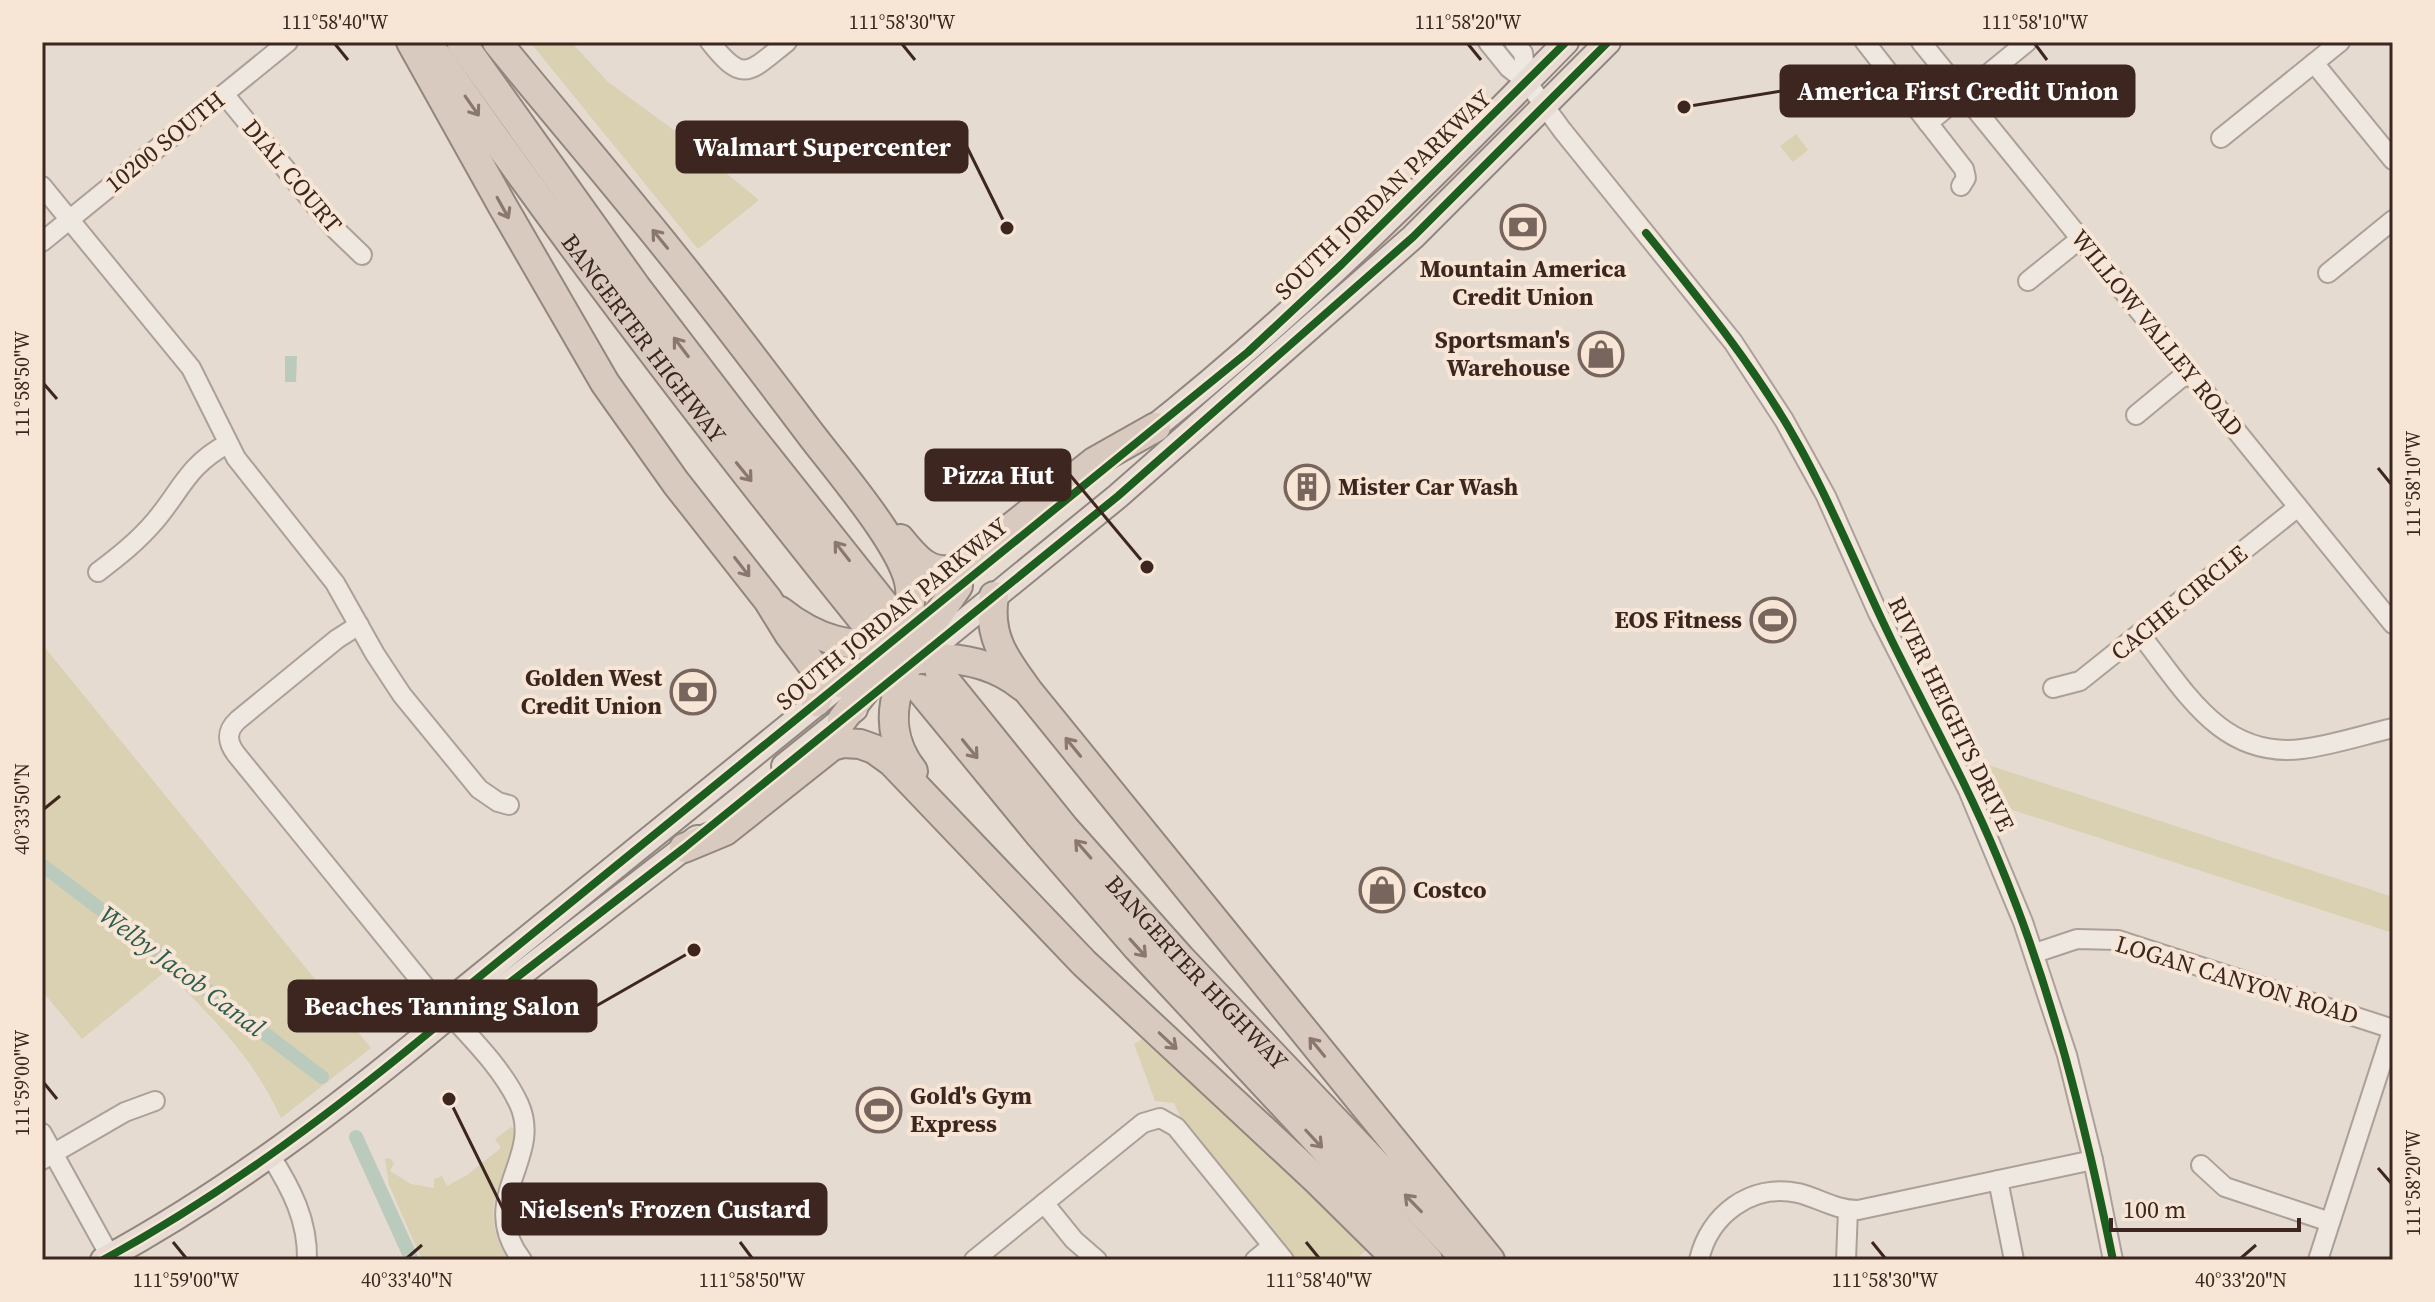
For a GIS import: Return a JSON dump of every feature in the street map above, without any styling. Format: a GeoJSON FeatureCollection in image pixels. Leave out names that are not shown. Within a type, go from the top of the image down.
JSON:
{"type":"FeatureCollection","features":[{"type":"Feature","properties":{"kind":"highway"},"geometry":{"type":"LineString","coordinates":[[411,42],[589,358],[643,438],[768,600],[820,676],[822,687],[816,702]]}},
{"type":"Feature","properties":{"kind":"highway","name":"BANGERTER HIGHWAY"},"geometry":{"type":"LineString","coordinates":[[427,42],[635,331],[906,651],[1171,948],[1467,1260]]}},
{"type":"Feature","properties":{"kind":"highway","name":"BANGERTER HIGHWAY"},"geometry":{"type":"LineString","coordinates":[[461,42],[652,309],[1040,835],[1146,957],[1428,1260]]}},
{"type":"Feature","properties":{"kind":"highway"},"geometry":{"type":"LineString","coordinates":[[497,42],[698,286],[862,501],[899,555],[907,574],[911,606],[906,651],[893,709],[897,742],[906,762],[955,827]]}},
{"type":"Feature","properties":{"kind":"highway"},"geometry":{"type":"LineString","coordinates":[[862,501],[921,563],[939,571],[957,569],[965,566],[1094,462],[1156,427]]}},
{"type":"Feature","properties":{"kind":"highway"},"geometry":{"type":"LineString","coordinates":[[842,720],[906,651],[958,586]]}},
{"type":"Feature","properties":{"kind":"highway"},"geometry":{"type":"LineString","coordinates":[[994,596],[991,615],[993,631],[1029,692],[1490,1260]]}},
{"type":"Feature","properties":{"kind":"highway"},"geometry":{"type":"LineString","coordinates":[[768,600],[800,625],[830,640],[972,663],[999,671],[1029,692]]}},
{"type":"Feature","properties":{"kind":"highway"},"geometry":{"type":"LineString","coordinates":[[841,683],[906,651]]}},
{"type":"Feature","properties":{"kind":"highway"},"geometry":{"type":"LineString","coordinates":[[684,848],[725,831],[824,751],[843,743],[864,745],[885,756],[1084,963],[1317,1180],[1398,1260]]}},
{"type":"Feature","properties":{"kind":"main road","name":"SOUTH JORDAN PARKWAY"},"geometry":{"type":"LineString","coordinates":[[958,586],[1288,316],[1566,42]]}},
{"type":"Feature","properties":{"kind":"main road","name":"SOUTH JORDAN PARKWAY"},"geometry":{"type":"LineString","coordinates":[[906,651],[994,596],[1118,496],[1396,252],[1608,42]]}},
{"type":"Feature","properties":{"kind":"main road","name":"SOUTH JORDAN PARKWAY"},"geometry":{"type":"LineString","coordinates":[[106,1258],[204,1199],[351,1096],[450,1015],[457,995],[841,683]]}},
{"type":"Feature","properties":{"kind":"main road","name":"SOUTH JORDAN PARKWAY"},"geometry":{"type":"LineString","coordinates":[[450,1015],[472,1012],[684,848],[842,720]]}},
{"type":"Feature","properties":{"kind":"street","name":"10200 SOUTH"},"geometry":{"type":"LineString","coordinates":[[42,242],[288,42]]}},
{"type":"Feature","properties":{"kind":"street"},"geometry":{"type":"LineString","coordinates":[[710,42],[730,66],[741,70],[753,68],[787,42]]}},
{"type":"Feature","properties":{"kind":"street","name":"RIVER HEIGHTS DRIVE"},"geometry":{"type":"LineString","coordinates":[[1488,42],[1509,68],[1527,82],[1733,342],[1798,444],[1839,523],[1894,645],[1968,790],[2035,953],[2067,1055],[2113,1260]]}},
{"type":"Feature","properties":{"kind":"street","name":"RIVER HEIGHTS DRIVE"},"geometry":{"type":"LineString","coordinates":[[1514,42],[1523,53],[1527,82]]}},
{"type":"Feature","properties":{"kind":"street"},"geometry":{"type":"LineString","coordinates":[[1865,42],[1964,169],[1966,178],[1961,186]]}},
{"type":"Feature","properties":{"kind":"street","name":"WILLOW VALLEY ROAD"},"geometry":{"type":"LineString","coordinates":[[1921,42],[2393,624]]}},
{"type":"Feature","properties":{"kind":"street"},"geometry":{"type":"LineString","coordinates":[[1928,123],[2027,42]]}},
{"type":"Feature","properties":{"kind":"street"},"geometry":{"type":"LineString","coordinates":[[2221,138],[2340,42]]}},
{"type":"Feature","properties":{"kind":"street"},"geometry":{"type":"LineString","coordinates":[[2314,63],[2393,160]]}},
{"type":"Feature","properties":{"kind":"street","name":"DIAL COURT"},"geometry":{"type":"LineString","coordinates":[[224,94],[334,228],[362,255]]}},
{"type":"Feature","properties":{"kind":"street"},"geometry":{"type":"LineString","coordinates":[[42,186],[191,368],[227,444],[335,583],[402,695],[479,789],[498,802],[509,805]]}},
{"type":"Feature","properties":{"kind":"street"},"geometry":{"type":"LineString","coordinates":[[2328,273],[2393,220]]}},
{"type":"Feature","properties":{"kind":"street"},"geometry":{"type":"LineString","coordinates":[[2028,281],[2080,239]]}},
{"type":"Feature","properties":{"kind":"street"},"geometry":{"type":"LineString","coordinates":[[2136,415],[2188,372]]}},
{"type":"Feature","properties":{"kind":"street"},"geometry":{"type":"LineString","coordinates":[[98,572],[137,541],[192,469],[227,444]]}},
{"type":"Feature","properties":{"kind":"street","name":"CACHE CIRCLE"},"geometry":{"type":"LineString","coordinates":[[2053,688],[2080,681],[2298,507]]}},
{"type":"Feature","properties":{"kind":"street"},"geometry":{"type":"LineString","coordinates":[[359,625],[337,639],[233,725],[229,742],[508,1085],[523,1115],[524,1142],[508,1187],[505,1207],[509,1237],[522,1260]]}},
{"type":"Feature","properties":{"kind":"street"},"geometry":{"type":"LineString","coordinates":[[2140,634],[2204,715],[2221,730],[2241,741],[2274,749],[2301,749],[2393,728]]}},
{"type":"Feature","properties":{"kind":"street","name":"LOGAN CANYON ROAD"},"geometry":{"type":"LineString","coordinates":[[2035,953],[2077,939],[2118,940],[2393,1029]]}},
{"type":"Feature","properties":{"kind":"street"},"geometry":{"type":"LineString","coordinates":[[2318,1260],[2393,1029]]}},
{"type":"Feature","properties":{"kind":"street"},"geometry":{"type":"LineString","coordinates":[[48,1157],[125,1112],[155,1101]]}},
{"type":"Feature","properties":{"kind":"street"},"geometry":{"type":"LineString","coordinates":[[974,1260],[1143,1123],[1160,1118],[1176,1127],[1278,1253],[1255,1260]]}},
{"type":"Feature","properties":{"kind":"street"},"geometry":{"type":"LineString","coordinates":[[42,1133],[48,1157],[106,1258]]}},
{"type":"Feature","properties":{"kind":"street"},"geometry":{"type":"LineString","coordinates":[[270,1155],[297,1204],[305,1233],[307,1260]]}},
{"type":"Feature","properties":{"kind":"street"},"geometry":{"type":"LineString","coordinates":[[1699,1260],[1713,1225],[1729,1208],[1750,1197],[1773,1191],[1796,1192],[1848,1210],[2093,1160]]}},
{"type":"Feature","properties":{"kind":"street"},"geometry":{"type":"LineString","coordinates":[[2201,1165],[2225,1187],[2330,1222]]}},
{"type":"Feature","properties":{"kind":"street"},"geometry":{"type":"LineString","coordinates":[[1998,1180],[2014,1260]]}},
{"type":"Feature","properties":{"kind":"street"},"geometry":{"type":"LineString","coordinates":[[1044,1203],[1074,1240],[1097,1260]]}},
{"type":"Feature","properties":{"kind":"street"},"geometry":{"type":"LineString","coordinates":[[1846,1260],[1848,1210]]}},
{"type":"Feature","properties":{"kind":"shaded area"},"geometry":{"type":"Polygon","coordinates":[[[530,42],[571,42],[608,82],[667,125],[759,200],[698,249],[530,42]]]}},
{"type":"Feature","properties":{"kind":"shaded area"},"geometry":{"type":"Polygon","coordinates":[[[1796,134],[1808,150],[1793,162],[1780,146],[1796,134]]]}},
{"type":"Feature","properties":{"kind":"shaded area"},"geometry":{"type":"Polygon","coordinates":[[[285,356],[297,356],[296,382],[285,382],[285,356]]]}},
{"type":"Feature","properties":{"kind":"shaded area"},"geometry":{"type":"Polygon","coordinates":[[[42,644],[371,1048],[281,1118],[244,1057],[166,971],[82,1039],[42,991],[42,644]]]}},
{"type":"Feature","properties":{"kind":"shaded area"},"geometry":{"type":"Polygon","coordinates":[[[1982,763],[2393,897],[2393,933],[2003,807],[1982,763]]]}},
{"type":"Feature","properties":{"kind":"shaded area"},"geometry":{"type":"Polygon","coordinates":[[[1142,1039],[1369,1248],[1354,1260],[1295,1260],[1183,1123],[1174,1103],[1155,1101],[1134,1044],[1142,1039]]]}},
{"type":"Feature","properties":{"kind":"shaded area"},"geometry":{"type":"Polygon","coordinates":[[[511,1127],[518,1131],[493,1208],[498,1241],[508,1260],[422,1260],[389,1185],[385,1159],[390,1158],[394,1163],[390,1171],[411,1184],[434,1188],[434,1179],[442,1176],[447,1186],[467,1175],[501,1148],[495,1139],[511,1127]]]}},
{"type":"Feature","properties":{"kind":"waterway","name":"Welby Jacob Canal"},"geometry":{"type":"LineString","coordinates":[[42,865],[322,1077]]}},
{"type":"Feature","properties":{"kind":"waterway","name":"Welby Jacob Canal"},"geometry":{"type":"LineString","coordinates":[[356,1137],[412,1260]]}},
{"type":"Feature","properties":{"kind":"cycle path"},"geometry":{"type":"LineString","coordinates":[[103,1260],[239,1177],[367,1082],[450,1015],[457,995],[1248,352],[1342,264],[1566,42]]}},
{"type":"Feature","properties":{"kind":"cycle path"},"geometry":{"type":"LineString","coordinates":[[450,1015],[472,1012],[684,848],[1118,496],[1413,237],[1608,42]]}},
{"type":"Feature","properties":{"kind":"cycle path"},"geometry":{"type":"LineString","coordinates":[[1646,233],[1746,362],[1798,444],[1986,831],[2017,908],[2051,1007],[2079,1107],[2113,1260]]}},
{"type":"Feature","properties":{"kind":"place","name":"America First Credit Union"},"geometry":{"type":"Point","coordinates":[1684,107]}},
{"type":"Feature","properties":{"kind":"place","name":"Mountain America Credit Union"},"geometry":{"type":"Point","coordinates":[1523,227]}},
{"type":"Feature","properties":{"kind":"place","name":"Walmart Supercenter"},"geometry":{"type":"Point","coordinates":[1007,228]}},
{"type":"Feature","properties":{"kind":"place","name":"Sportsman's Warehouse"},"geometry":{"type":"Point","coordinates":[1601,354]}},
{"type":"Feature","properties":{"kind":"place","name":"Mister Car Wash"},"geometry":{"type":"Point","coordinates":[1307,487]}},
{"type":"Feature","properties":{"kind":"place","name":"Pizza Hut"},"geometry":{"type":"Point","coordinates":[1147,567]}},
{"type":"Feature","properties":{"kind":"place","name":"EOS Fitness"},"geometry":{"type":"Point","coordinates":[1773,620]}},
{"type":"Feature","properties":{"kind":"place","name":"Golden West Credit Union"},"geometry":{"type":"Point","coordinates":[693,692]}},
{"type":"Feature","properties":{"kind":"place","name":"Costco"},"geometry":{"type":"Point","coordinates":[1382,890]}},
{"type":"Feature","properties":{"kind":"place","name":"Beaches Tanning Salon"},"geometry":{"type":"Point","coordinates":[694,950]}},
{"type":"Feature","properties":{"kind":"place","name":"Nielsen's Frozen Custard"},"geometry":{"type":"Point","coordinates":[449,1099]}},
{"type":"Feature","properties":{"kind":"place","name":"Gold's Gym Express"},"geometry":{"type":"Point","coordinates":[879,1110]}}]}
